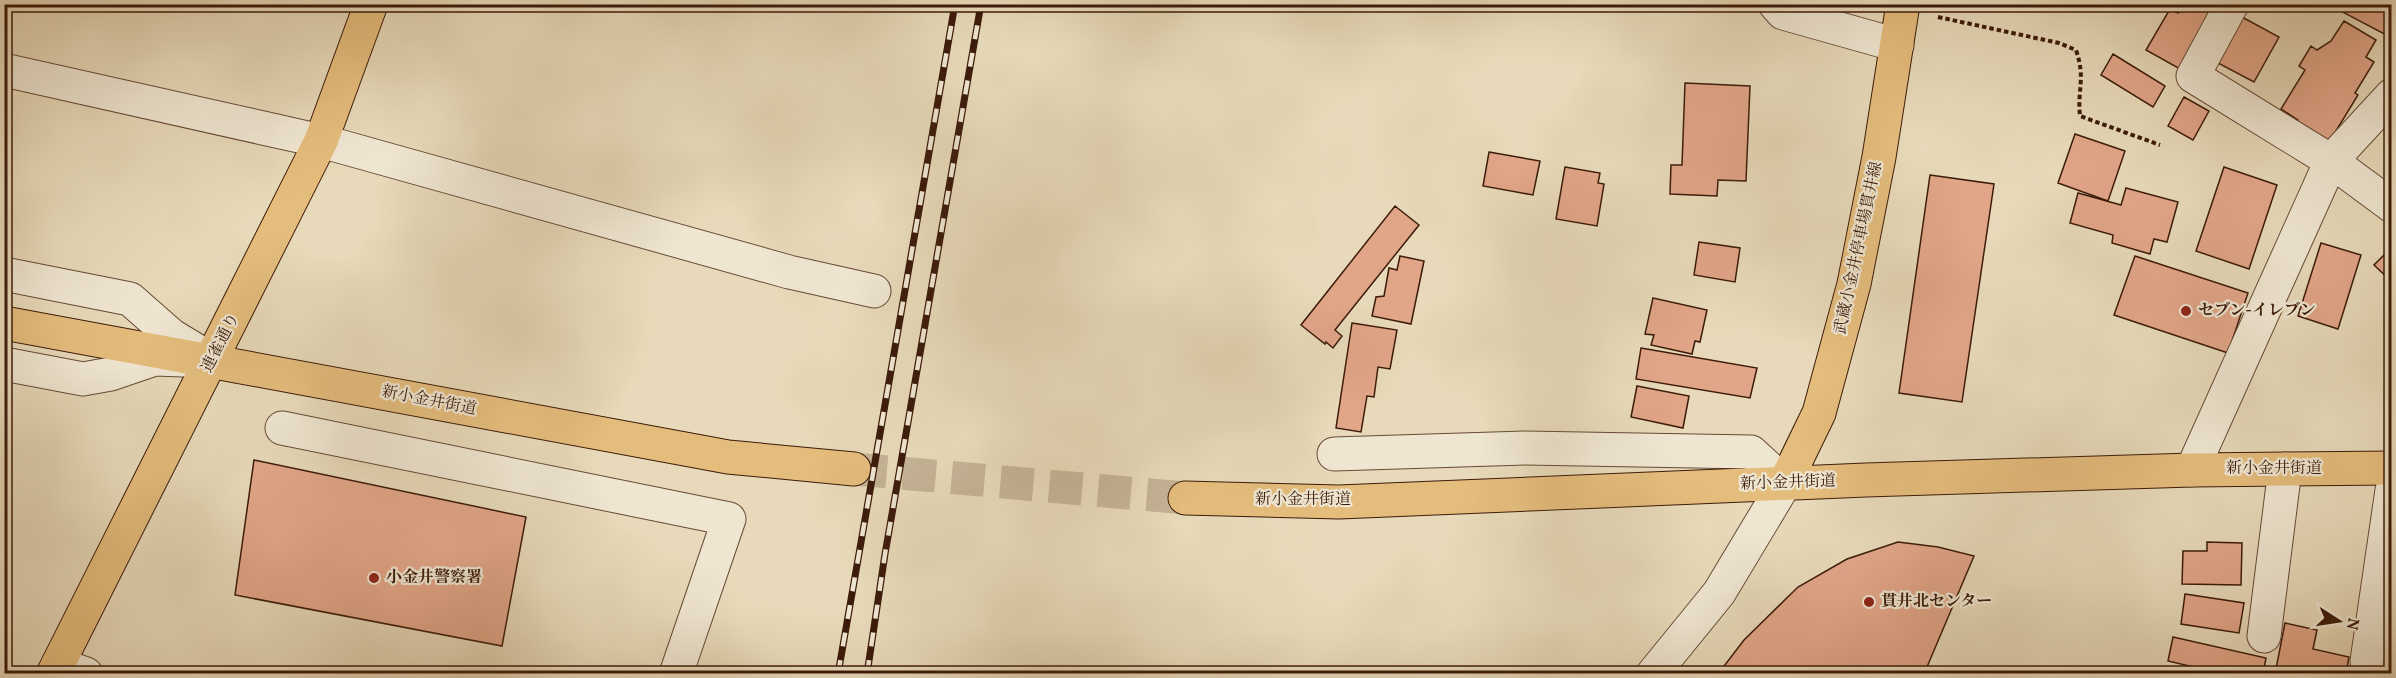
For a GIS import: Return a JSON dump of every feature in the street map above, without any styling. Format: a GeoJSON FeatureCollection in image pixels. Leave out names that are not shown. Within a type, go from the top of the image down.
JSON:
{"type":"FeatureCollection","features":[{"type":"Feature","properties":{"kind":"main road","name":"連雀通り"},"geometry":{"type":"LineString","coordinates":[[66,670],[212,360],[321,141],[371,4]]}},
{"type":"Feature","properties":{"kind":"main road","name":"武蔵小金井停車場貫井線"},"geometry":{"type":"LineString","coordinates":[[1785,483],[1819,413],[1854,284],[1879,157],[1902,7]]}},
{"type":"Feature","properties":{"kind":"main road","name":"新小金井街道"},"geometry":{"type":"LineString","coordinates":[[4,323],[728,458],[854,469]]}},
{"type":"Feature","properties":{"kind":"main road","name":"新小金井街道"},"geometry":{"type":"LineString","coordinates":[[1185,498],[1339,502],[1785,483],[2192,470],[2391,468]]}},
{"type":"Feature","properties":{"kind":"street"},"geometry":{"type":"LineString","coordinates":[[1775,4],[1783,14],[1897,45]]}},
{"type":"Feature","properties":{"kind":"street"},"geometry":{"type":"LineString","coordinates":[[2232,4],[2193,76],[2331,161],[2391,206]]}},
{"type":"Feature","properties":{"kind":"street"},"geometry":{"type":"LineString","coordinates":[[4,70],[321,141],[789,272],[874,291]]}},
{"type":"Feature","properties":{"kind":"street"},"geometry":{"type":"LineString","coordinates":[[2192,470],[2331,161],[2391,95]]}},
{"type":"Feature","properties":{"kind":"street"},"geometry":{"type":"LineString","coordinates":[[4,274],[130,299],[171,334],[212,360]]}},
{"type":"Feature","properties":{"kind":"street"},"geometry":{"type":"LineString","coordinates":[[4,364],[83,379],[111,374],[155,359],[212,360]]}},
{"type":"Feature","properties":{"kind":"street"},"geometry":{"type":"LineString","coordinates":[[282,428],[729,519],[676,674]]}},
{"type":"Feature","properties":{"kind":"street"},"geometry":{"type":"LineString","coordinates":[[1334,454],[1525,448],[1751,452],[1785,483],[1719,592],[1653,674]]}},
{"type":"Feature","properties":{"kind":"street"},"geometry":{"type":"LineString","coordinates":[[2264,636],[2285,470]]}},
{"type":"Feature","properties":{"kind":"street"},"geometry":{"type":"LineString","coordinates":[[2367,661],[2391,490]]}},
{"type":"Feature","properties":{"kind":"path"},"geometry":{"type":"LineString","coordinates":[[1902,7],[2059,43],[2076,50],[2081,64],[2083,88],[2080,116],[2160,145]]}},
{"type":"Feature","properties":{"kind":"building"},"geometry":{"type":"Polygon","coordinates":[[[1820,4],[1846,4],[1844,10],[1820,4]]]}},
{"type":"Feature","properties":{"kind":"building"},"geometry":{"type":"Polygon","coordinates":[[[2183,4],[2215,5],[2180,69],[2146,50],[2170,9],[2178,13],[2183,4]]]}},
{"type":"Feature","properties":{"kind":"building"},"geometry":{"type":"Polygon","coordinates":[[[2334,4],[2392,4],[2392,38],[2333,7],[2334,4]]]}},
{"type":"Feature","properties":{"kind":"building"},"geometry":{"type":"Polygon","coordinates":[[[2242,17],[2279,37],[2254,82],[2218,63],[2242,17]]]}},
{"type":"Feature","properties":{"kind":"building"},"geometry":{"type":"Polygon","coordinates":[[[2344,21],[2376,40],[2366,57],[2374,62],[2355,93],[2358,95],[2328,144],[2296,125],[2298,120],[2281,109],[2305,70],[2299,66],[2311,46],[2317,50],[2331,41],[2344,21]]]}},
{"type":"Feature","properties":{"kind":"building"},"geometry":{"type":"Polygon","coordinates":[[[2113,54],[2165,86],[2153,107],[2101,75],[2113,54]]]}},
{"type":"Feature","properties":{"kind":"building"},"geometry":{"type":"Polygon","coordinates":[[[1685,83],[1750,86],[1746,181],[1718,180],[1717,196],[1670,194],[1671,165],[1682,165],[1685,83]]]}},
{"type":"Feature","properties":{"kind":"building"},"geometry":{"type":"Polygon","coordinates":[[[2184,97],[2209,111],[2193,140],[2168,126],[2184,97]]]}},
{"type":"Feature","properties":{"kind":"building"},"geometry":{"type":"Polygon","coordinates":[[[2075,134],[2125,151],[2108,201],[2058,183],[2075,134]]]}},
{"type":"Feature","properties":{"kind":"building"},"geometry":{"type":"Polygon","coordinates":[[[1489,152],[1540,161],[1533,195],[1483,186],[1489,152]]]}},
{"type":"Feature","properties":{"kind":"building"},"geometry":{"type":"Polygon","coordinates":[[[1565,167],[1600,173],[1598,183],[1604,184],[1597,226],[1556,219],[1565,167]]]}},
{"type":"Feature","properties":{"kind":"building"},"geometry":{"type":"Polygon","coordinates":[[[2224,167],[2277,185],[2249,269],[2196,251],[2224,167]]]}},
{"type":"Feature","properties":{"kind":"building"},"geometry":{"type":"Polygon","coordinates":[[[1930,175],[1994,184],[1962,402],[1899,393],[1930,175]]]}},
{"type":"Feature","properties":{"kind":"building"},"geometry":{"type":"Polygon","coordinates":[[[2126,188],[2178,202],[2167,242],[2154,239],[2150,254],[2112,243],[2113,235],[2070,223],[2078,193],[2121,205],[2126,188]]]}},
{"type":"Feature","properties":{"kind":"building"},"geometry":{"type":"Polygon","coordinates":[[[1395,206],[1419,225],[1335,330],[1342,336],[1333,348],[1301,325],[1395,206]]]}},
{"type":"Feature","properties":{"kind":"building"},"geometry":{"type":"Polygon","coordinates":[[[1699,242],[1740,248],[1735,282],[1694,275],[1699,242]]]}},
{"type":"Feature","properties":{"kind":"building"},"geometry":{"type":"Polygon","coordinates":[[[2321,243],[2361,255],[2338,329],[2298,316],[2321,243]]]}},
{"type":"Feature","properties":{"kind":"building"},"geometry":{"type":"Polygon","coordinates":[[[2392,247],[2392,282],[2374,265],[2392,247]]]}},
{"type":"Feature","properties":{"kind":"building"},"geometry":{"type":"Polygon","coordinates":[[[1400,256],[1424,261],[1411,324],[1372,316],[1376,297],[1384,296],[1389,268],[1397,270],[1400,256]]]}},
{"type":"Feature","properties":{"kind":"building"},"geometry":{"type":"Polygon","coordinates":[[[2135,256],[2248,293],[2228,353],[2114,315],[2135,256]]]}},
{"type":"Feature","properties":{"kind":"building"},"geometry":{"type":"Polygon","coordinates":[[[1653,298],[1707,310],[1700,342],[1695,341],[1692,354],[1651,345],[1654,335],[1645,334],[1653,298]]]}},
{"type":"Feature","properties":{"kind":"building"},"geometry":{"type":"Polygon","coordinates":[[[1352,323],[1397,330],[1390,369],[1378,367],[1374,397],[1367,396],[1361,432],[1336,428],[1352,323]]]}},
{"type":"Feature","properties":{"kind":"building"},"geometry":{"type":"Polygon","coordinates":[[[1641,348],[1757,368],[1750,398],[1636,379],[1641,348]]]}},
{"type":"Feature","properties":{"kind":"building"},"geometry":{"type":"Polygon","coordinates":[[[1637,386],[1689,396],[1683,428],[1631,417],[1637,386]]]}},
{"type":"Feature","properties":{"kind":"building"},"geometry":{"type":"Polygon","coordinates":[[[254,460],[526,517],[502,646],[235,595],[254,460]]]}},
{"type":"Feature","properties":{"kind":"building","name":"貫井北センター"},"geometry":{"type":"Polygon","coordinates":[[[1898,542],[1938,547],[1974,556],[1924,674],[1718,674],[1744,640],[1798,587],[1847,559],[1898,542]]]}},
{"type":"Feature","properties":{"kind":"building"},"geometry":{"type":"Polygon","coordinates":[[[2207,542],[2242,543],[2241,585],[2182,584],[2183,551],[2207,551],[2207,542]]]}},
{"type":"Feature","properties":{"kind":"building"},"geometry":{"type":"Polygon","coordinates":[[[2185,594],[2244,603],[2239,633],[2181,624],[2185,594]]]}},
{"type":"Feature","properties":{"kind":"building"},"geometry":{"type":"Polygon","coordinates":[[[2285,623],[2317,630],[2313,649],[2349,657],[2346,674],[2275,674],[2285,623]]]}},
{"type":"Feature","properties":{"kind":"building"},"geometry":{"type":"Polygon","coordinates":[[[2173,637],[2266,658],[2263,674],[2223,674],[2168,661],[2173,637]]]}},
{"type":"Feature","properties":{"kind":"tunnel"},"geometry":{"type":"LineString","coordinates":[[854,469],[1185,498]]}},
{"type":"Feature","properties":{"kind":"railway"},"geometry":{"type":"LineString","coordinates":[[838,674],[955,4]]}},
{"type":"Feature","properties":{"kind":"railway"},"geometry":{"type":"LineString","coordinates":[[867,674],[885,554],[981,4]]}},
{"type":"Feature","properties":{"kind":"place","name":"セブン-イレブン"},"geometry":{"type":"Point","coordinates":[2186,311]}},
{"type":"Feature","properties":{"kind":"place","name":"小金井警察署"},"geometry":{"type":"Point","coordinates":[374,578]}},
{"type":"Feature","properties":{"kind":"place","name":"貫井北センター"},"geometry":{"type":"Point","coordinates":[1869,602]}}]}
